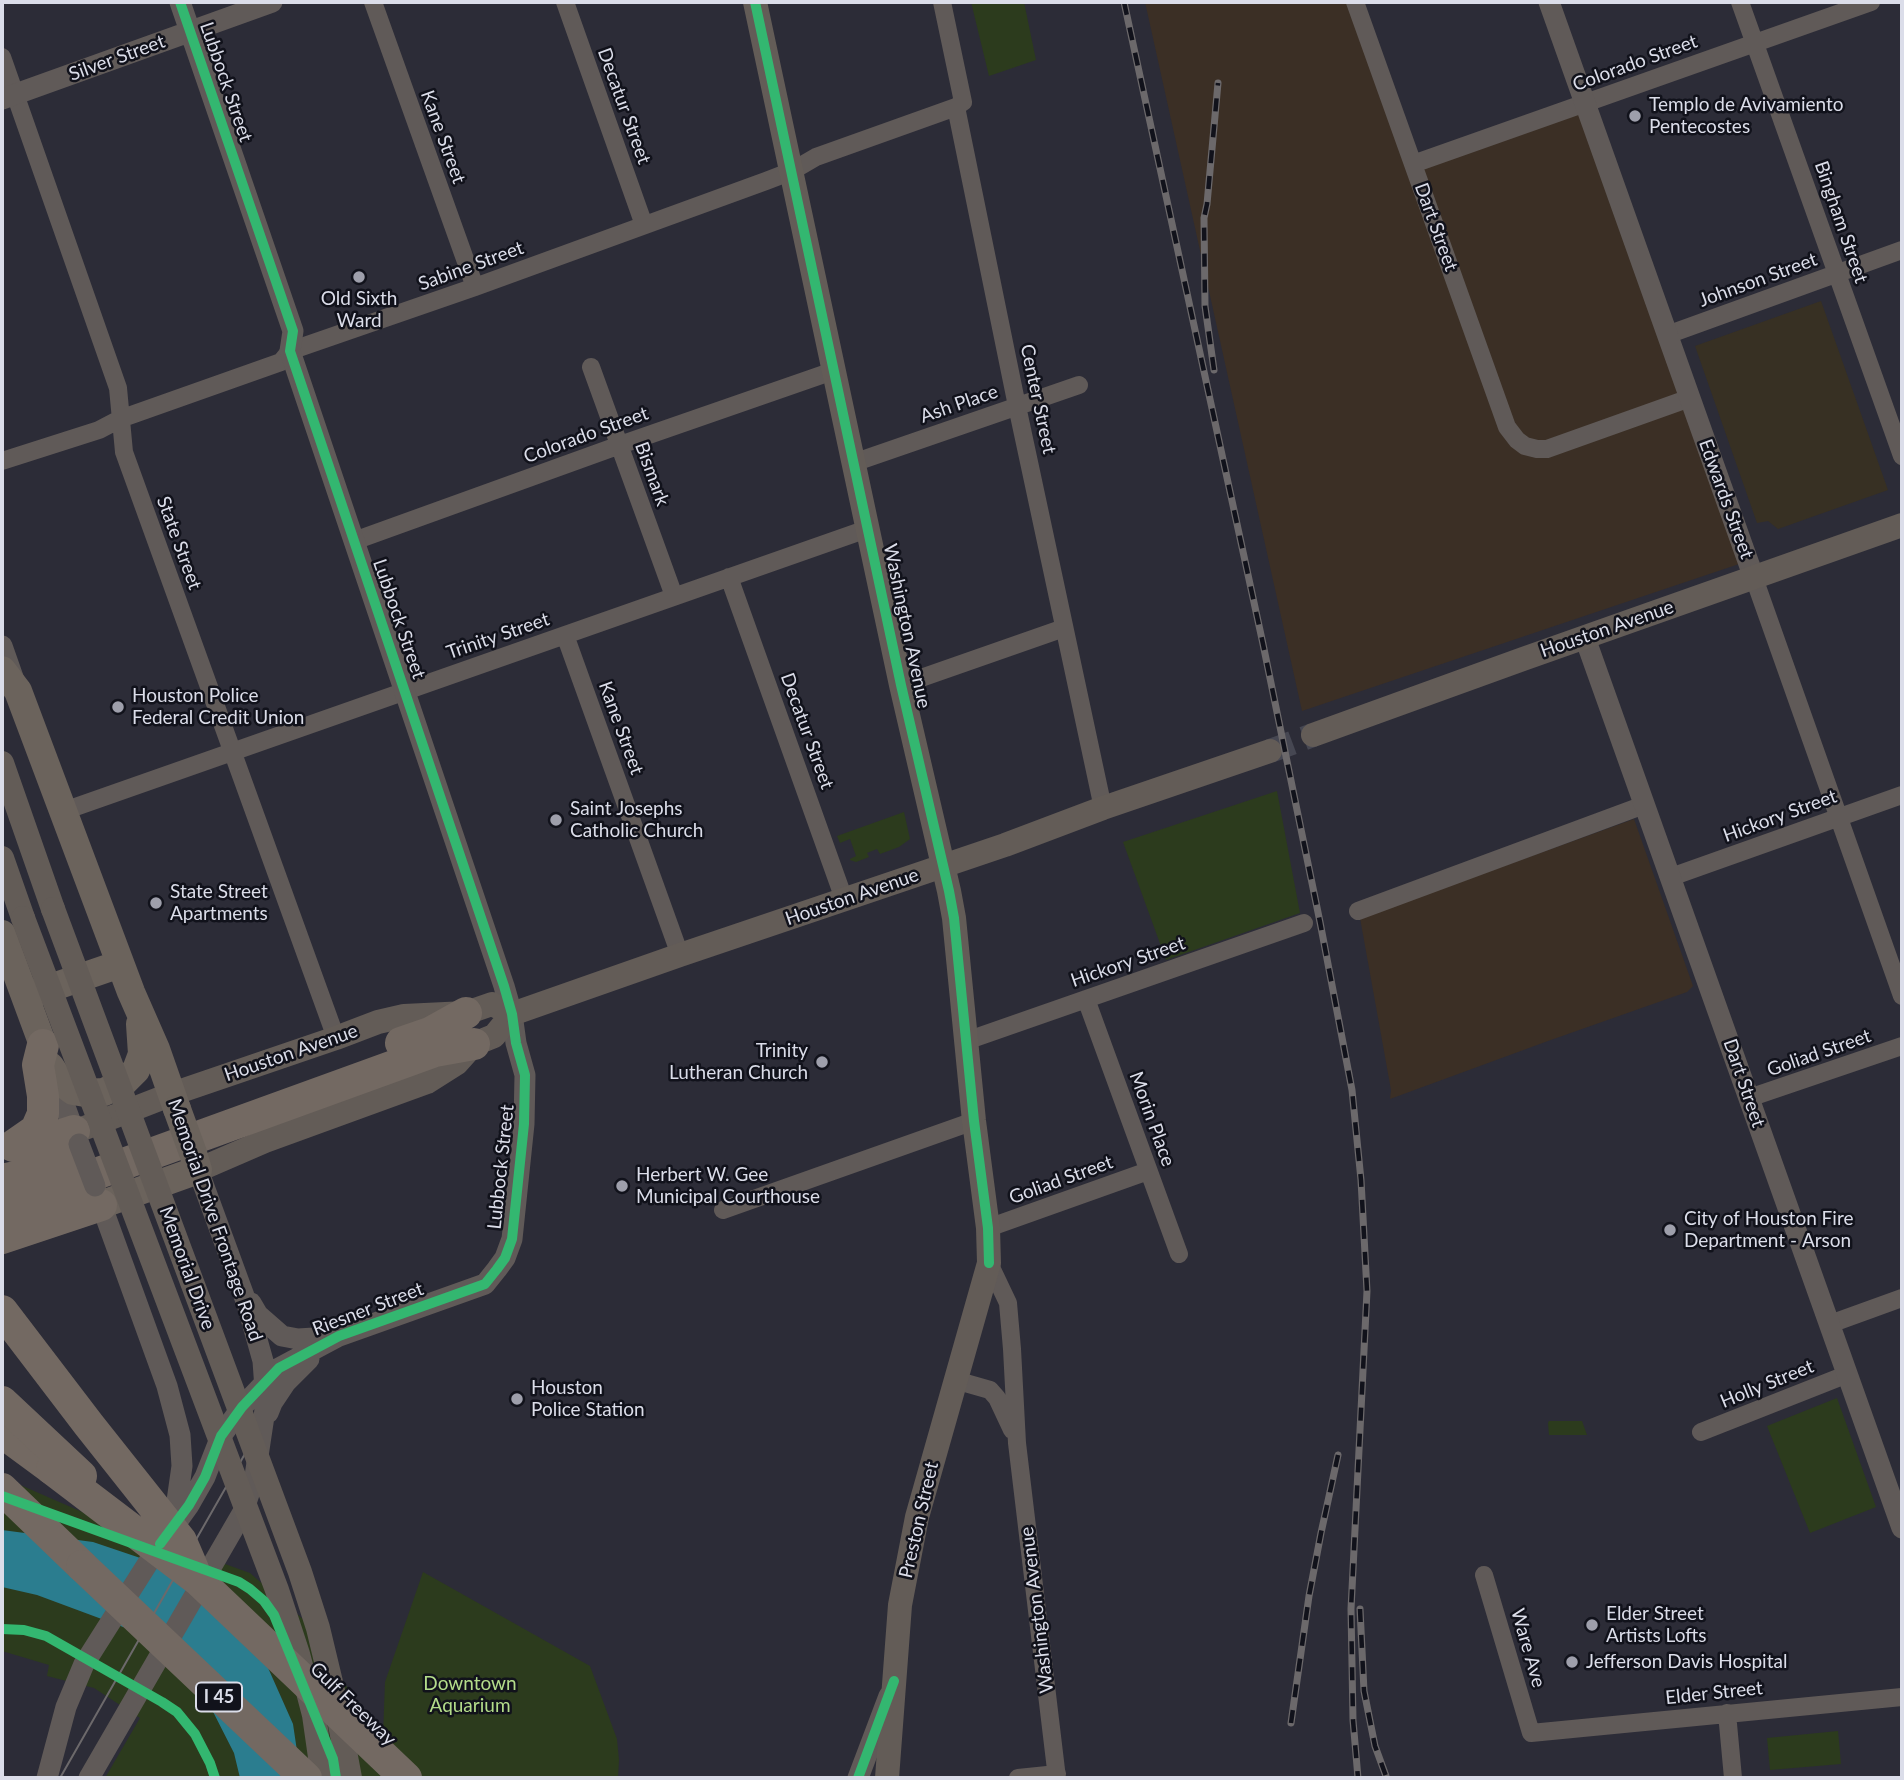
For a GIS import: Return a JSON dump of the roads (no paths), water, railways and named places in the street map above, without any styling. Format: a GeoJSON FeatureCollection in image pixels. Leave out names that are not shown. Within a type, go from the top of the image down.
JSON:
{"type":"FeatureCollection","features":[{"type":"Feature","properties":{"kind":"highway"},"geometry":{"type":"LineString","coordinates":[[2,1180],[51,1169],[430,1033],[466,1013]]}},
{"type":"Feature","properties":{"kind":"highway"},"geometry":{"type":"LineString","coordinates":[[2,1208],[435,1051],[474,1044]]}},
{"type":"Feature","properties":{"kind":"highway"},"geometry":{"type":"LineString","coordinates":[[8,1147],[36,1130],[43,1114],[38,1065],[47,1055]]}},
{"type":"Feature","properties":{"kind":"highway"},"geometry":{"type":"LineString","coordinates":[[8,1147],[77,1138]]}},
{"type":"Feature","properties":{"kind":"highway"},"geometry":{"type":"LineString","coordinates":[[2,1238],[98,1196]]}},
{"type":"Feature","properties":{"kind":"highway"},"geometry":{"type":"LineString","coordinates":[[2,1311],[181,1541],[207,1588]]}},
{"type":"Feature","properties":{"kind":"highway"},"geometry":{"type":"LineString","coordinates":[[2,1402],[167,1534]]}},
{"type":"Feature","properties":{"kind":"highway"},"geometry":{"type":"LineString","coordinates":[[2,1432],[167,1534]]}},
{"type":"Feature","properties":{"kind":"highway","name":"I 45"},"geometry":{"type":"LineString","coordinates":[[2,1489],[306,1778]]}},
{"type":"Feature","properties":{"kind":"highway"},"geometry":{"type":"LineString","coordinates":[[2,1502],[47,1533]]}},
{"type":"Feature","properties":{"kind":"highway","name":"Gulf Freeway"},"geometry":{"type":"LineString","coordinates":[[167,1534],[207,1588],[406,1778]]}},
{"type":"Feature","properties":{"kind":"main road","name":"Washington Avenue"},"geometry":{"type":"LineString","coordinates":[[755,2],[901,685],[954,918],[974,1121],[988,1228],[989,1263]]}},
{"type":"Feature","properties":{"kind":"main road","name":"Houston Avenue"},"geometry":{"type":"LineString","coordinates":[[1313,735],[1902,525]]}},
{"type":"Feature","properties":{"kind":"main road","name":"Memorial Drive Frontage Road"},"geometry":{"type":"LineString","coordinates":[[10,681],[64,811],[138,1011],[156,1049],[195,1161]]}},
{"type":"Feature","properties":{"kind":"main road","name":"Houston Avenue"},"geometry":{"type":"LineString","coordinates":[[98,1196],[195,1161],[265,1141],[428,1082],[457,1063],[474,1044],[494,1036],[512,1014],[1270,751]]}},
{"type":"Feature","properties":{"kind":"main road","name":"Memorial Drive"},"geometry":{"type":"LineString","coordinates":[[2,763],[52,909],[300,1572],[318,1628],[350,1778]]}},
{"type":"Feature","properties":{"kind":"main road","name":"Memorial Drive"},"geometry":{"type":"LineString","coordinates":[[2,858],[12,926],[277,1590],[298,1654],[314,1716],[323,1778]]}},
{"type":"Feature","properties":{"kind":"main road"},"geometry":{"type":"LineString","coordinates":[[12,926],[25,997],[47,1055],[61,1082],[73,1091],[104,1092],[122,1083],[136,1070],[142,1054],[138,1011]]}},
{"type":"Feature","properties":{"kind":"main road"},"geometry":{"type":"LineString","coordinates":[[25,997],[120,964]]}},
{"type":"Feature","properties":{"kind":"main road","name":"Houston Avenue"},"geometry":{"type":"LineString","coordinates":[[77,1138],[378,1022],[404,1016],[466,1013],[492,1004],[512,1014]]}},
{"type":"Feature","properties":{"kind":"main road","name":"Preston Street"},"geometry":{"type":"LineString","coordinates":[[894,1681],[900,1605],[917,1517],[989,1263]]}},
{"type":"Feature","properties":{"kind":"main road"},"geometry":{"type":"LineString","coordinates":[[887,1778],[894,1681]]}},
{"type":"Feature","properties":{"kind":"street","name":"Lubbock Street"},"geometry":{"type":"LineString","coordinates":[[180,2],[293,331],[290,351],[512,1014],[516,1043],[525,1075],[524,1124],[512,1239],[505,1258]]}},
{"type":"Feature","properties":{"kind":"street","name":"Silver Street"},"geometry":{"type":"LineString","coordinates":[[8,97],[272,2]]}},
{"type":"Feature","properties":{"kind":"street","name":"Kane Street"},"geometry":{"type":"LineString","coordinates":[[373,2],[475,287]]}},
{"type":"Feature","properties":{"kind":"street","name":"Decatur Street"},"geometry":{"type":"LineString","coordinates":[[565,2],[644,225]]}},
{"type":"Feature","properties":{"kind":"street","name":"Center Street"},"geometry":{"type":"LineString","coordinates":[[942,2],[963,102],[956,107],[1103,808]]}},
{"type":"Feature","properties":{"kind":"street","name":"Dart Street"},"geometry":{"type":"LineString","coordinates":[[1355,2],[1507,427],[1517,440],[1525,446],[1547,449],[1690,398]]}},
{"type":"Feature","properties":{"kind":"street","name":"Edwards Street"},"geometry":{"type":"LineString","coordinates":[[1549,2],[1902,996]]}},
{"type":"Feature","properties":{"kind":"street","name":"Bingham Street"},"geometry":{"type":"LineString","coordinates":[[1740,2],[1902,456]]}},
{"type":"Feature","properties":{"kind":"street","name":"Colorado Street"},"geometry":{"type":"LineString","coordinates":[[1413,164],[1871,2]]}},
{"type":"Feature","properties":{"kind":"street","name":"State Street"},"geometry":{"type":"LineString","coordinates":[[2,57],[8,97],[118,388],[124,452],[336,1038]]}},
{"type":"Feature","properties":{"kind":"street","name":"Sabine Street"},"geometry":{"type":"LineString","coordinates":[[2,461],[99,430],[120,419],[281,362],[290,351],[475,287],[792,171],[816,157],[956,107]]}},
{"type":"Feature","properties":{"kind":"street","name":"Johnson Street"},"geometry":{"type":"LineString","coordinates":[[1667,335],[1902,250]]}},
{"type":"Feature","properties":{"kind":"street","name":"Bismark"},"geometry":{"type":"LineString","coordinates":[[591,367],[674,596]]}},
{"type":"Feature","properties":{"kind":"street","name":"Colorado Street"},"geometry":{"type":"LineString","coordinates":[[354,541],[833,371]]}},
{"type":"Feature","properties":{"kind":"street","name":"Ash Place"},"geometry":{"type":"LineString","coordinates":[[853,463],[1079,385]]}},
{"type":"Feature","properties":{"kind":"street","name":"Trinity Street"},"geometry":{"type":"LineString","coordinates":[[64,811],[867,528]]}},
{"type":"Feature","properties":{"kind":"street","name":"Decatur Street"},"geometry":{"type":"LineString","coordinates":[[729,577],[845,899]]}},
{"type":"Feature","properties":{"kind":"street"},"geometry":{"type":"LineString","coordinates":[[901,685],[1064,628]]}},
{"type":"Feature","properties":{"kind":"street","name":"Kane Street"},"geometry":{"type":"LineString","coordinates":[[565,635],[680,955]]}},
{"type":"Feature","properties":{"kind":"street","name":"Dart Street"},"geometry":{"type":"LineString","coordinates":[[1585,638],[1902,1528]]}},
{"type":"Feature","properties":{"kind":"street"},"geometry":{"type":"LineString","coordinates":[[2,646],[10,681]]}},
{"type":"Feature","properties":{"kind":"street","name":"Hickory Street"},"geometry":{"type":"LineString","coordinates":[[1671,877],[1902,794]]}},
{"type":"Feature","properties":{"kind":"street"},"geometry":{"type":"LineString","coordinates":[[1358,911],[1644,805]]}},
{"type":"Feature","properties":{"kind":"street","name":"Hickory Street"},"geometry":{"type":"LineString","coordinates":[[966,1041],[1304,923]]}},
{"type":"Feature","properties":{"kind":"street","name":"Morin Place"},"geometry":{"type":"LineString","coordinates":[[1086,999],[1179,1254]]}},
{"type":"Feature","properties":{"kind":"street","name":"Goliad Street"},"geometry":{"type":"LineString","coordinates":[[1749,1098],[1902,1046]]}},
{"type":"Feature","properties":{"kind":"street"},"geometry":{"type":"LineString","coordinates":[[47,1055],[176,1414],[182,1466],[177,1501],[167,1534],[84,1664],[66,1707],[47,1778]]}},
{"type":"Feature","properties":{"kind":"street"},"geometry":{"type":"LineString","coordinates":[[723,1210],[974,1121]]}},
{"type":"Feature","properties":{"kind":"street","name":"Memorial Drive Frontage Road"},"geometry":{"type":"LineString","coordinates":[[90,1777],[243,1512],[256,1476],[266,1403],[263,1361],[247,1304],[195,1161]]}},
{"type":"Feature","properties":{"kind":"street","name":"Goliad Street"},"geometry":{"type":"LineString","coordinates":[[988,1228],[1148,1171]]}},
{"type":"Feature","properties":{"kind":"street","name":"Riesner Street"},"geometry":{"type":"LineString","coordinates":[[167,1534],[190,1505],[221,1436],[242,1407],[278,1368],[332,1339],[485,1284],[505,1258]]}},
{"type":"Feature","properties":{"kind":"street","name":"Washington Avenue"},"geometry":{"type":"LineString","coordinates":[[989,1263],[1008,1303],[1017,1443],[1057,1776]]}},
{"type":"Feature","properties":{"kind":"street"},"geometry":{"type":"LineString","coordinates":[[239,1283],[258,1315],[282,1336],[332,1339]]}},
{"type":"Feature","properties":{"kind":"street"},"geometry":{"type":"LineString","coordinates":[[1830,1324],[1902,1298]]}},
{"type":"Feature","properties":{"kind":"street","name":"Riesner Street"},"geometry":{"type":"LineString","coordinates":[[262,1427],[272,1403],[286,1382],[332,1339]]}},
{"type":"Feature","properties":{"kind":"street","name":"Holly Street"},"geometry":{"type":"LineString","coordinates":[[1701,1432],[1848,1374]]}},
{"type":"Feature","properties":{"kind":"street","name":"Washington Avenue"},"geometry":{"type":"LineString","coordinates":[[955,1380],[990,1390],[1001,1405],[1017,1443]]}},
{"type":"Feature","properties":{"kind":"street","name":"Ware Ave"},"geometry":{"type":"LineString","coordinates":[[1484,1575],[1531,1733]]}},
{"type":"Feature","properties":{"kind":"street","name":"Preston Street"},"geometry":{"type":"LineString","coordinates":[[858,1778],[894,1681]]}},
{"type":"Feature","properties":{"kind":"street","name":"Elder Street"},"geometry":{"type":"LineString","coordinates":[[1531,1733],[1902,1697]]}},
{"type":"Feature","properties":{"kind":"street"},"geometry":{"type":"LineString","coordinates":[[1727,1713],[1733,1778]]}},
{"type":"Feature","properties":{"kind":"street"},"geometry":{"type":"LineString","coordinates":[[1018,1778],[1057,1776]]}},
{"type":"Feature","properties":{"kind":"water"},"geometry":{"type":"Polygon","coordinates":[[[2,1530],[93,1542],[164,1566],[265,1661],[293,1724],[301,1778],[240,1778],[234,1753],[206,1698],[142,1634],[37,1595],[2,1587],[2,1530]]]}},
{"type":"Feature","properties":{"kind":"tunnel"},"geometry":{"type":"LineString","coordinates":[[1270,751],[1313,735]]}},
{"type":"Feature","properties":{"kind":"tram line"},"geometry":{"type":"LineString","coordinates":[[60,1778],[246,1452]]}},
{"type":"Feature","properties":{"kind":"railway"},"geometry":{"type":"LineString","coordinates":[[1124,2],[1263,644],[1352,1090],[1361,1180],[1367,1291],[1351,1609],[1353,1720],[1358,1778]]}},
{"type":"Feature","properties":{"kind":"railway"},"geometry":{"type":"LineString","coordinates":[[1214,370],[1205,306],[1204,218],[1218,83]]}},
{"type":"Feature","properties":{"kind":"railway"},"geometry":{"type":"LineString","coordinates":[[1291,1723],[1309,1596],[1338,1455]]}},
{"type":"Feature","properties":{"kind":"railway"},"geometry":{"type":"LineString","coordinates":[[1360,1609],[1364,1691],[1375,1746],[1386,1776]]}},
{"type":"Feature","properties":{"kind":"place","name":"Templo de Avivamiento Pentecostes"},"geometry":{"type":"Point","coordinates":[1635,116]}},
{"type":"Feature","properties":{"kind":"place","name":"Old Sixth Ward"},"geometry":{"type":"Point","coordinates":[359,277]}},
{"type":"Feature","properties":{"kind":"place","name":"Houston Police Federal Credit Union"},"geometry":{"type":"Point","coordinates":[118,707]}},
{"type":"Feature","properties":{"kind":"place","name":"Saint Josephs Catholic Church"},"geometry":{"type":"Point","coordinates":[556,820]}},
{"type":"Feature","properties":{"kind":"place","name":"State Street Apartments"},"geometry":{"type":"Point","coordinates":[156,903]}},
{"type":"Feature","properties":{"kind":"place","name":"Trinity Lutheran Church"},"geometry":{"type":"Point","coordinates":[822,1062]}},
{"type":"Feature","properties":{"kind":"place","name":"Herbert W. Gee Municipal Courthouse"},"geometry":{"type":"Point","coordinates":[622,1186]}},
{"type":"Feature","properties":{"kind":"place","name":"City of Houston Fire Department - Arson"},"geometry":{"type":"Point","coordinates":[1670,1230]}},
{"type":"Feature","properties":{"kind":"place","name":"Houston Police Station"},"geometry":{"type":"Point","coordinates":[517,1399]}},
{"type":"Feature","properties":{"kind":"place","name":"Elder Street Artists Lofts"},"geometry":{"type":"Point","coordinates":[1592,1625]}},
{"type":"Feature","properties":{"kind":"place","name":"Jefferson Davis Hospital"},"geometry":{"type":"Point","coordinates":[1572,1662]}},
{"type":"Feature","properties":{"kind":"park label","name":"Downtown Aquarium"},"geometry":{"type":"Point","coordinates":[470,1695]}}]}
